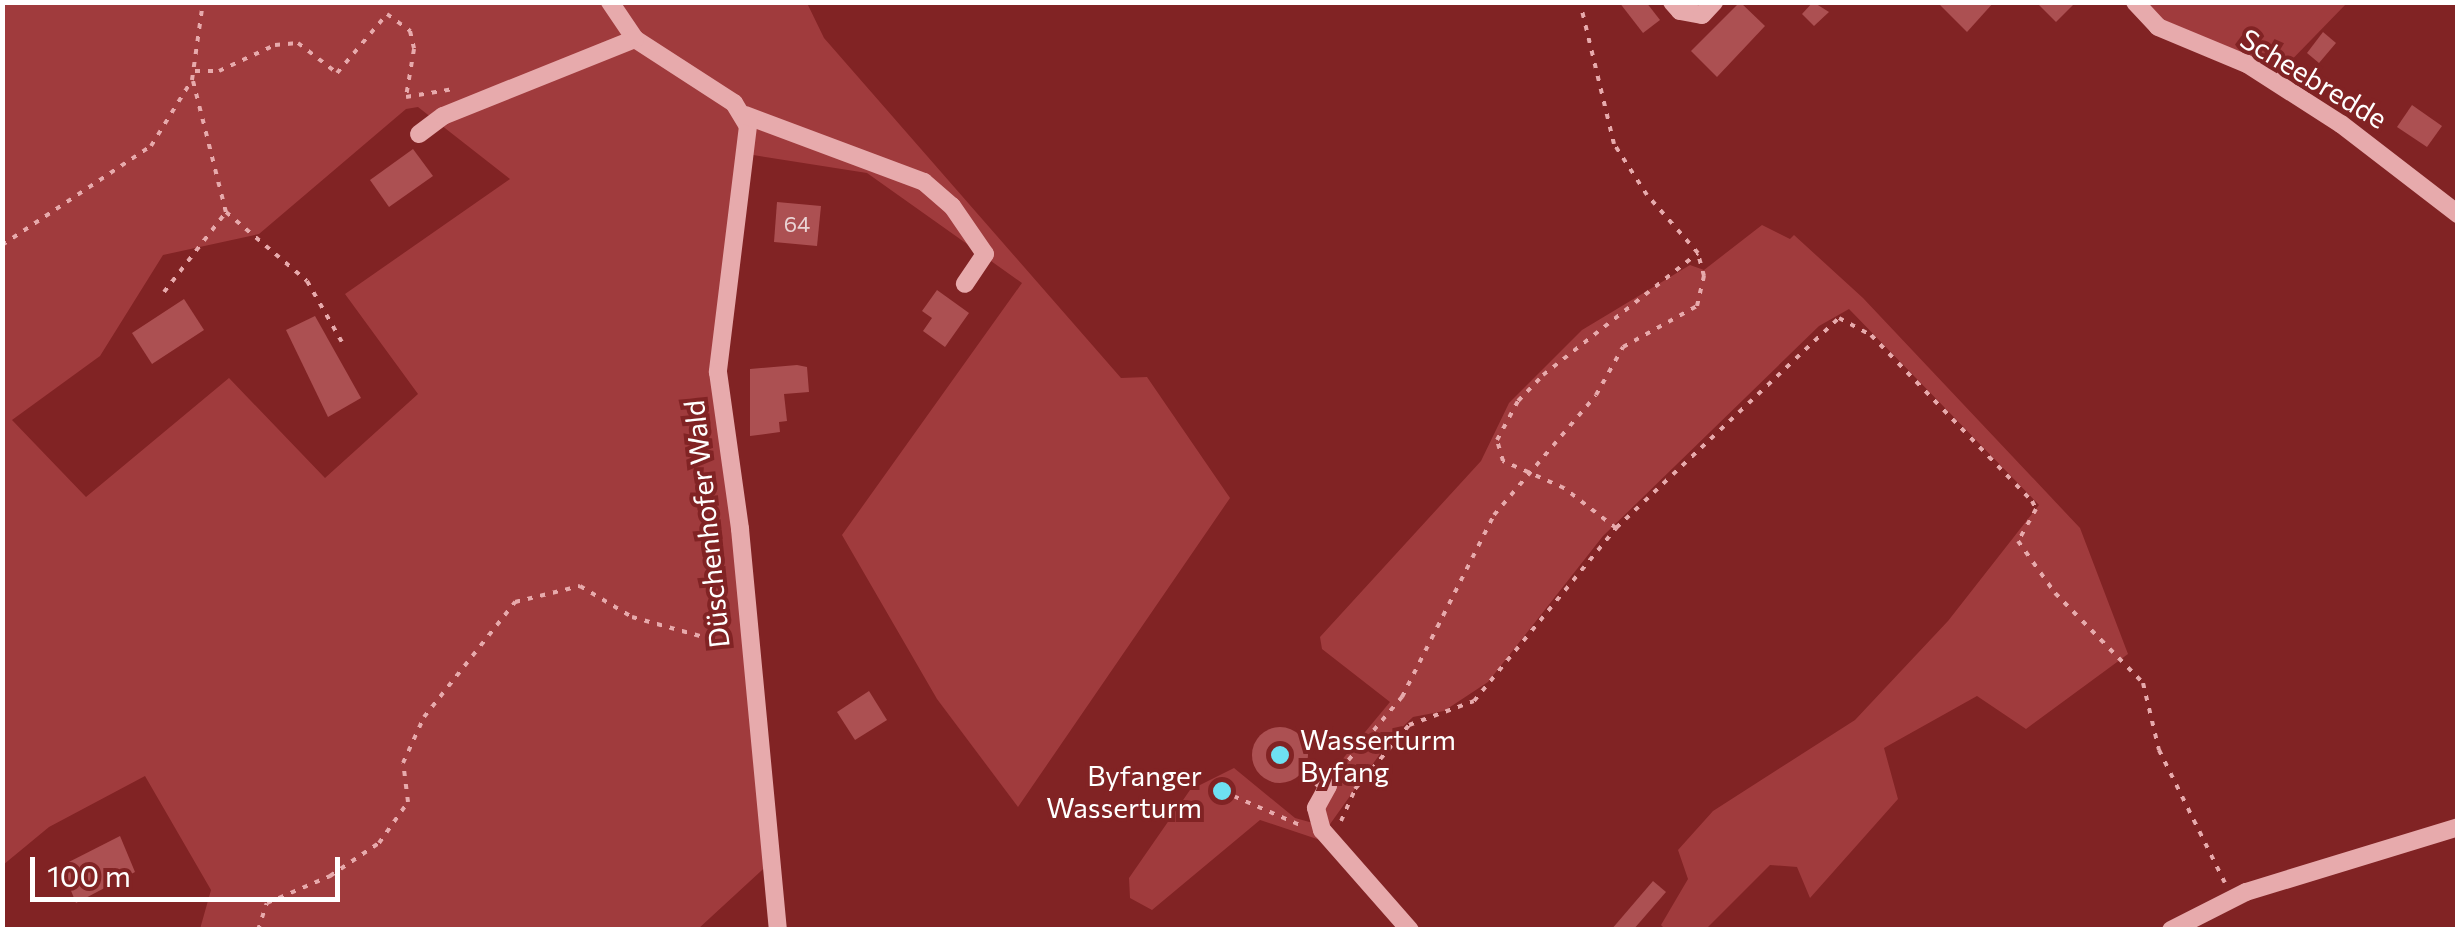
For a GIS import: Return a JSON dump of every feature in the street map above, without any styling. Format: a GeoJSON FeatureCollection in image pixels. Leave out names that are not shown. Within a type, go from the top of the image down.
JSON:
{"type":"FeatureCollection","features":[{"type":"Feature","properties":{"kind":"street"},"geometry":{"type":"LineString","coordinates":[[1672,2],[1680,12],[1702,14],[1714,2]]}},
{"type":"Feature","properties":{"kind":"street","name":"Scheebredde"},"geometry":{"type":"LineString","coordinates":[[2135,2],[2158,27],[2248,64],[2325,114],[2418,178],[2458,214]]}},
{"type":"Feature","properties":{"kind":"street"},"geometry":{"type":"LineString","coordinates":[[611,3],[635,40],[745,115],[924,182],[952,206],[985,254],[965,284]]}},
{"type":"Feature","properties":{"kind":"street"},"geometry":{"type":"LineString","coordinates":[[420,134],[454,112],[635,40]]}},
{"type":"Feature","properties":{"kind":"street","name":"Düschenhofer Wald"},"geometry":{"type":"LineString","coordinates":[[745,115],[748,146],[726,267],[718,372],[740,529],[747,646],[778,930]]}},
{"type":"Feature","properties":{"kind":"street"},"geometry":{"type":"LineString","coordinates":[[1313,771],[1328,786],[1316,808]]}},
{"type":"Feature","properties":{"kind":"street"},"geometry":{"type":"LineString","coordinates":[[1300,789],[1316,808],[1322,830],[1338,851],[1410,930]]}},
{"type":"Feature","properties":{"kind":"street"},"geometry":{"type":"LineString","coordinates":[[2171,930],[2232,898],[2458,828]]}},
{"type":"Feature","properties":{"kind":"path"},"geometry":{"type":"LineString","coordinates":[[2,245],[151,146],[192,80],[203,2]]}},
{"type":"Feature","properties":{"kind":"path"},"geometry":{"type":"LineString","coordinates":[[1328,786],[1402,697],[1494,515],[1596,395],[1623,347],[1697,306],[1704,276],[1698,252],[1647,195],[1614,144],[1580,2]]}},
{"type":"Feature","properties":{"kind":"path"},"geometry":{"type":"LineString","coordinates":[[195,71],[219,71],[275,46],[298,43],[337,73],[387,14],[410,31],[414,49],[406,97],[450,90]]}},
{"type":"Feature","properties":{"kind":"path"},"geometry":{"type":"LineString","coordinates":[[192,80],[226,212],[308,282],[342,342]]}},
{"type":"Feature","properties":{"kind":"path"},"geometry":{"type":"LineString","coordinates":[[164,292],[226,212]]}},
{"type":"Feature","properties":{"kind":"path"},"geometry":{"type":"LineString","coordinates":[[1616,528],[1564,488],[1525,475],[1498,453],[1497,440],[1518,400],[1698,252]]}},
{"type":"Feature","properties":{"kind":"path"},"geometry":{"type":"LineString","coordinates":[[1338,851],[1346,804],[1375,762],[1409,726],[1474,700],[1616,528],[1824,326],[1839,318],[1852,321],[2032,501],[2036,508],[2018,542],[2055,594],[2142,682],[2160,750],[2232,898]]}},
{"type":"Feature","properties":{"kind":"path"},"geometry":{"type":"LineString","coordinates":[[258,930],[267,903],[330,876],[379,842],[408,802],[403,763],[424,717],[515,602],[580,586],[632,617],[722,645],[747,646]]}},
{"type":"Feature","properties":{"kind":"path"},"geometry":{"type":"LineString","coordinates":[[1222,791],[1322,830]]}},
{"type":"Feature","properties":{"kind":"shaded area"},"geometry":{"type":"Polygon","coordinates":[[[2,3],[807,3],[824,38],[1121,378],[1147,377],[1230,498],[1018,807],[937,699],[842,535],[1022,283],[867,173],[753,155],[721,370],[775,858],[698,929],[200,929],[211,890],[145,776],[49,827],[3,865],[2,3]],[[418,107],[406,109],[259,234],[163,255],[100,356],[12,420],[86,497],[229,378],[325,478],[418,394],[345,294],[510,179],[418,107]]]}},
{"type":"Feature","properties":{"kind":"shaded area"},"geometry":{"type":"Polygon","coordinates":[[[2141,3],[2347,3],[2276,76],[2149,14],[2141,3]]]}},
{"type":"Feature","properties":{"kind":"shaded area"},"geometry":{"type":"Polygon","coordinates":[[[1762,225],[1790,239],[1794,235],[1863,298],[2080,528],[2128,654],[2026,729],[1977,696],[1884,748],[1898,799],[1810,898],[1797,867],[1770,865],[1706,929],[1665,929],[1661,925],[1688,879],[1678,850],[1713,811],[1855,720],[1948,621],[2039,505],[1849,309],[1819,326],[1603,536],[1488,682],[1444,711],[1413,717],[1392,737],[1328,827],[1322,816],[1326,779],[1390,702],[1322,649],[1320,637],[1481,461],[1509,403],[1582,330],[1690,265],[1704,270],[1762,225]]]}},
{"type":"Feature","properties":{"kind":"shaded area"},"geometry":{"type":"Polygon","coordinates":[[[1234,768],[1295,818],[1313,823],[1320,840],[1260,820],[1152,910],[1130,898],[1129,878],[1190,790],[1234,768]]]}},
{"type":"Feature","properties":{"kind":"building"},"geometry":{"type":"Polygon","coordinates":[[[1619,2],[1646,2],[1660,20],[1643,33],[1619,2]]]}},
{"type":"Feature","properties":{"kind":"building"},"geometry":{"type":"Polygon","coordinates":[[[1740,2],[1765,26],[1717,77],[1691,51],[1740,2]]]}},
{"type":"Feature","properties":{"kind":"building"},"geometry":{"type":"Polygon","coordinates":[[[1813,2],[1829,12],[1814,26],[1802,14],[1813,2]]]}},
{"type":"Feature","properties":{"kind":"building"},"geometry":{"type":"Polygon","coordinates":[[[1937,2],[1994,2],[1967,32],[1937,2]]]}},
{"type":"Feature","properties":{"kind":"building"},"geometry":{"type":"Polygon","coordinates":[[[2036,2],[2076,2],[2056,22],[2036,2]]]}},
{"type":"Feature","properties":{"kind":"building"},"geometry":{"type":"Polygon","coordinates":[[[2323,32],[2336,43],[2319,63],[2307,53],[2323,32]]]}},
{"type":"Feature","properties":{"kind":"building"},"geometry":{"type":"Polygon","coordinates":[[[2412,105],[2442,126],[2427,147],[2397,127],[2412,105]]]}},
{"type":"Feature","properties":{"kind":"building"},"geometry":{"type":"Polygon","coordinates":[[[413,149],[433,176],[389,207],[370,180],[413,149]]]}},
{"type":"Feature","properties":{"kind":"building"},"geometry":{"type":"Polygon","coordinates":[[[777,202],[821,206],[817,246],[774,242],[777,202]]]}},
{"type":"Feature","properties":{"kind":"building"},"geometry":{"type":"Polygon","coordinates":[[[937,290],[969,313],[945,347],[923,331],[932,318],[922,311],[937,290]]]}},
{"type":"Feature","properties":{"kind":"building"},"geometry":{"type":"Polygon","coordinates":[[[184,299],[204,330],[152,364],[132,333],[184,299]]]}},
{"type":"Feature","properties":{"kind":"building"},"geometry":{"type":"Polygon","coordinates":[[[315,316],[361,398],[328,417],[286,330],[315,316]]]}},
{"type":"Feature","properties":{"kind":"building"},"geometry":{"type":"Polygon","coordinates":[[[807,367],[809,392],[784,394],[787,421],[779,422],[780,432],[750,436],[750,369],[807,367]]]}},
{"type":"Feature","properties":{"kind":"building"},"geometry":{"type":"Polygon","coordinates":[[[869,691],[887,720],[855,740],[837,712],[869,691]]]}},
{"type":"Feature","properties":{"kind":"building","name":"Wasserturm Byfang"},"geometry":{"type":"Polygon","coordinates":[[[1280,727],[1300,735],[1308,755],[1300,775],[1280,783],[1260,775],[1252,755],[1260,735],[1280,727]]]}},
{"type":"Feature","properties":{"kind":"building"},"geometry":{"type":"Polygon","coordinates":[[[120,836],[135,872],[76,903],[61,866],[120,836]]]}},
{"type":"Feature","properties":{"kind":"building"},"geometry":{"type":"Polygon","coordinates":[[[1653,881],[1666,892],[1633,930],[1611,930],[1653,881]]]}},
{"type":"Feature","properties":{"kind":"place","name":"Wasserturm Byfang"},"geometry":{"type":"Point","coordinates":[1280,755]}},
{"type":"Feature","properties":{"kind":"place","name":"Byfanger Wasserturm"},"geometry":{"type":"Point","coordinates":[1222,791]}}]}
